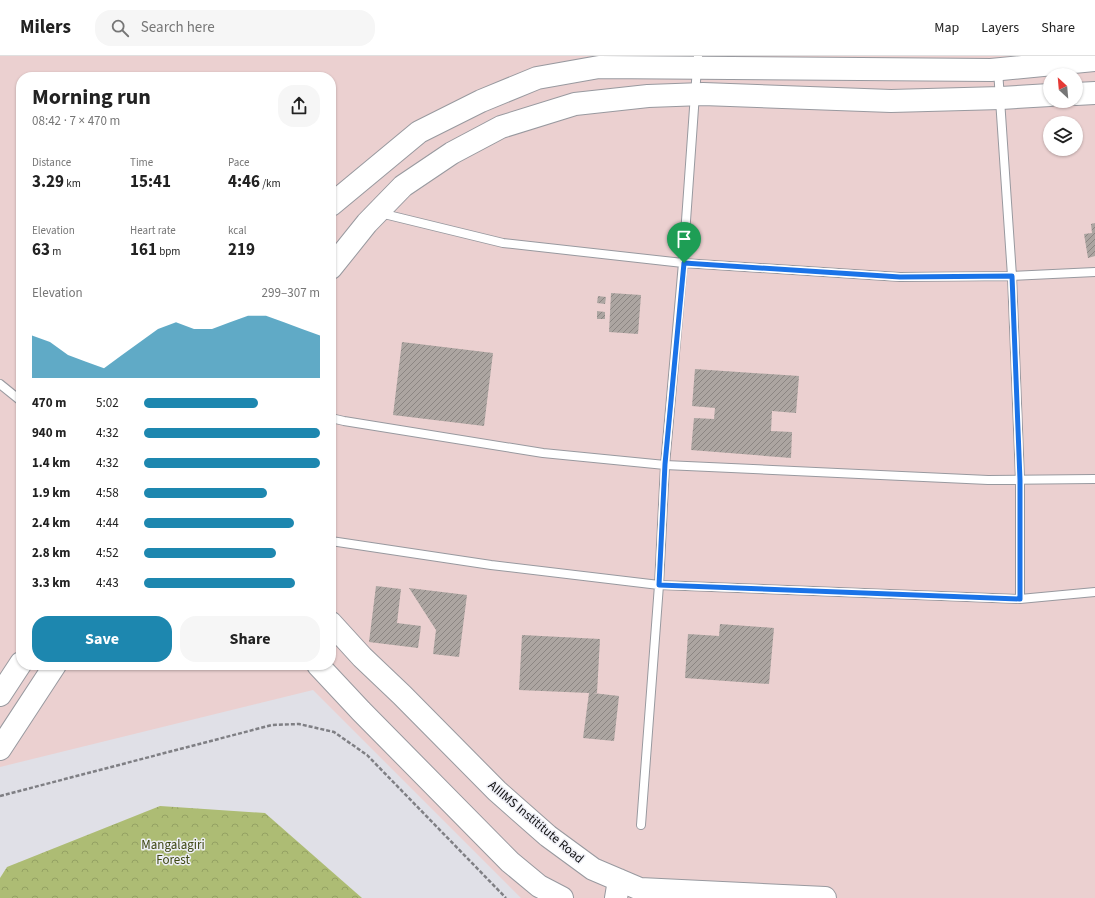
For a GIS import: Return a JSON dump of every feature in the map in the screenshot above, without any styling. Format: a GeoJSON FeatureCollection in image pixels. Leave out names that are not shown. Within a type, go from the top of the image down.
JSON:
{"type":"FeatureCollection","features":[{"type":"Feature","properties":{"kind":"street"},"geometry":{"type":"LineString","coordinates":[[336,201],[419,132],[480,101],[537,78],[599,67],[698,62],[998,69],[1095,60]]}},
{"type":"Feature","properties":{"kind":"street"},"geometry":{"type":"LineString","coordinates":[[1083,94],[1095,93]]}},
{"type":"Feature","properties":{"kind":"street"},"geometry":{"type":"LineString","coordinates":[[336,262],[367,223],[403,186],[452,153],[501,127],[575,104],[648,96],[694,94],[891,101],[1043,96]]}},
{"type":"Feature","properties":{"kind":"street","name":"AIIIMS Instititute Road"},"geometry":{"type":"LineString","coordinates":[[336,628],[362,657],[402,695],[497,791],[548,836],[593,869],[617,889],[825,898]]}},
{"type":"Feature","properties":{"kind":"street"},"geometry":{"type":"LineString","coordinates":[[0,695],[17,670]]}},
{"type":"Feature","properties":{"kind":"street"},"geometry":{"type":"LineString","coordinates":[[0,749],[52,670]]}},
{"type":"Feature","properties":{"kind":"street"},"geometry":{"type":"LineString","coordinates":[[323,670],[510,862],[539,886],[562,898]]}},
{"type":"Feature","properties":{"kind":"lane"},"geometry":{"type":"LineString","coordinates":[[641,826],[659,585],[665,464],[684,263],[694,94],[698,62]]}},
{"type":"Feature","properties":{"kind":"lane"},"geometry":{"type":"LineString","coordinates":[[998,69],[1012,276],[1020,480],[1020,599]]}},
{"type":"Feature","properties":{"kind":"lane"},"geometry":{"type":"LineString","coordinates":[[378,212],[503,243],[684,263],[900,277],[1012,276],[1095,272]]}},
{"type":"Feature","properties":{"kind":"lane"},"geometry":{"type":"LineString","coordinates":[[0,384],[16,397]]}},
{"type":"Feature","properties":{"kind":"lane"},"geometry":{"type":"LineString","coordinates":[[336,419],[543,453],[665,464],[988,480],[1095,479]]}},
{"type":"Feature","properties":{"kind":"lane"},"geometry":{"type":"LineString","coordinates":[[336,542],[491,565],[659,585],[1020,599],[1095,592]]}},
{"type":"Feature","properties":{"kind":"path"},"geometry":{"type":"LineString","coordinates":[[0,796],[272,725],[299,724],[334,732],[368,755],[506,898]]}},
{"type":"Feature","properties":{"kind":"shaded area"},"geometry":{"type":"Polygon","coordinates":[[[0,56],[1095,56],[1095,898],[521,898],[313,690],[0,767],[0,56]]]}},
{"type":"Feature","properties":{"kind":"green space","name":"Mangalagiri Forest"},"geometry":{"type":"Polygon","coordinates":[[[160,806],[265,813],[362,898],[0,898],[0,878],[7,867],[160,806]]]}},
{"type":"Feature","properties":{"kind":"building"},"geometry":{"type":"Polygon","coordinates":[[[1095,223],[1095,256],[1088,258],[1084,234],[1092,233],[1091,224],[1095,223]]]}},
{"type":"Feature","properties":{"kind":"building"},"geometry":{"type":"Polygon","coordinates":[[[611,293],[641,295],[638,334],[609,332],[611,293]]]}},
{"type":"Feature","properties":{"kind":"building"},"geometry":{"type":"Polygon","coordinates":[[[598,296],[606,297],[605,304],[597,303],[598,296]]]}},
{"type":"Feature","properties":{"kind":"building"},"geometry":{"type":"Polygon","coordinates":[[[597,311],[605,312],[605,319],[597,319],[597,311]]]}},
{"type":"Feature","properties":{"kind":"building"},"geometry":{"type":"Polygon","coordinates":[[[402,342],[493,353],[484,426],[393,415],[402,342]]]}},
{"type":"Feature","properties":{"kind":"building"},"geometry":{"type":"Polygon","coordinates":[[[695,369],[799,376],[796,413],[772,411],[771,431],[792,432],[791,458],[691,450],[694,418],[714,419],[715,408],[692,406],[695,369]]]}},
{"type":"Feature","properties":{"kind":"building"},"geometry":{"type":"Polygon","coordinates":[[[376,586],[401,589],[397,623],[421,626],[418,648],[369,642],[376,586]]]}},
{"type":"Feature","properties":{"kind":"building"},"geometry":{"type":"Polygon","coordinates":[[[409,588],[467,595],[459,657],[433,654],[436,630],[409,588]]]}},
{"type":"Feature","properties":{"kind":"building"},"geometry":{"type":"Polygon","coordinates":[[[720,624],[774,628],[769,684],[685,678],[688,634],[719,636],[720,624]]]}},
{"type":"Feature","properties":{"kind":"building"},"geometry":{"type":"Polygon","coordinates":[[[522,635],[600,639],[597,693],[593,693],[619,696],[614,741],[583,738],[589,693],[519,690],[522,635]]]}},
{"type":"Feature","properties":{"kind":"route"},"geometry":{"type":"LineString","coordinates":[[684,263],[900,277],[1012,276],[1020,480],[1020,599],[659,585],[665,464],[684,263]]}}]}
